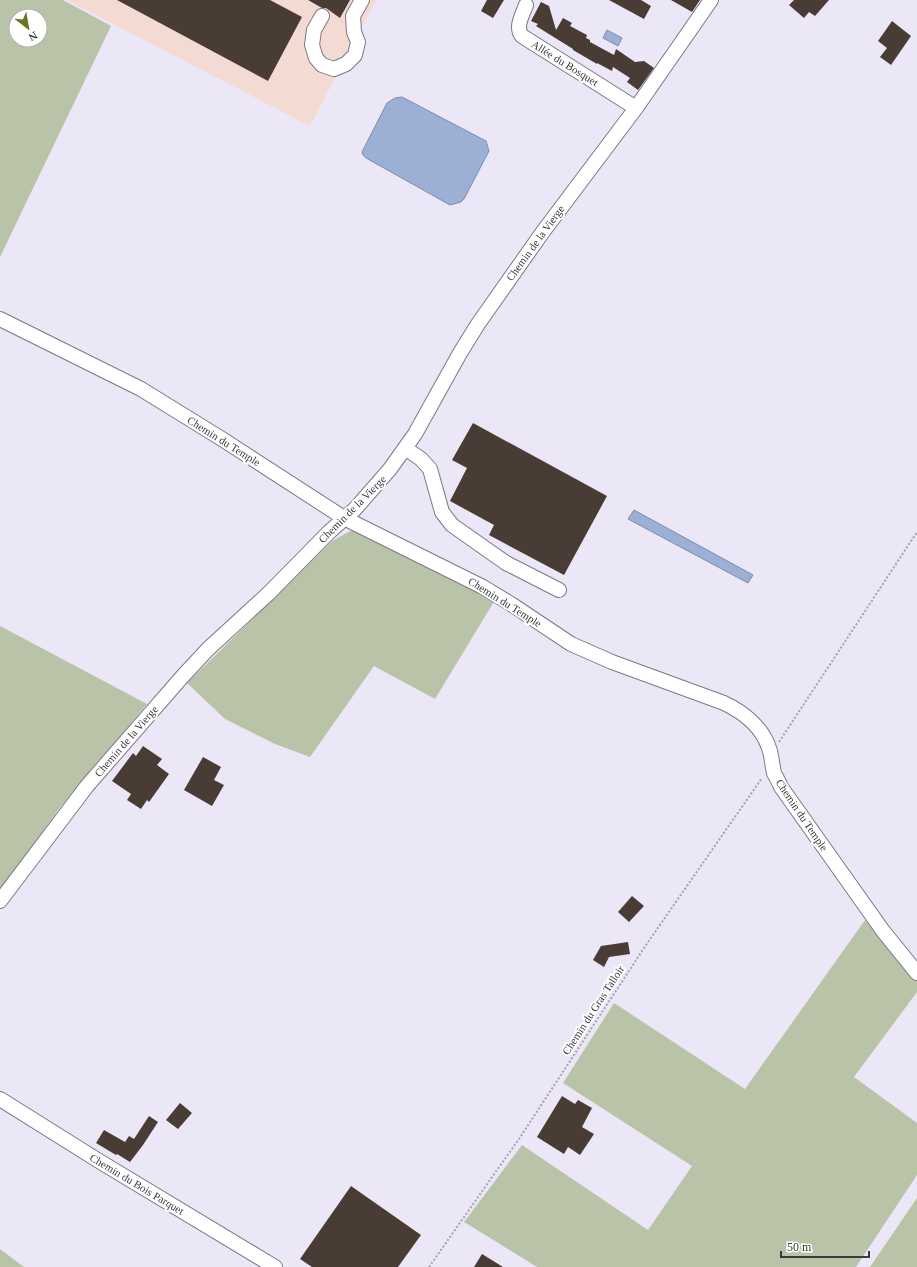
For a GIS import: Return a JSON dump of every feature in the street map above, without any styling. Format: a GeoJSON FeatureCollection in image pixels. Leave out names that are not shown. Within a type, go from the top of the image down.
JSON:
{"type":"FeatureCollection","features":[{"type":"Feature","properties":{"kind":"street"},"geometry":{"type":"LineString","coordinates":[[322,16],[314,30],[312,45],[316,58],[322,65],[334,68],[346,64],[355,55],[358,42],[354,32],[353,16],[362,0]]}},
{"type":"Feature","properties":{"kind":"street","name":"Chemin de la Vierge"},"geometry":{"type":"LineString","coordinates":[[0,901],[87,786],[196,661],[265,597],[328,533],[362,502],[390,469],[405,448],[469,338],[482,319],[542,234],[636,108],[711,0]]}},
{"type":"Feature","properties":{"kind":"street","name":"Allée du Bosquet"},"geometry":{"type":"LineString","coordinates":[[526,5],[518,26],[519,32],[522,36],[636,108]]}},
{"type":"Feature","properties":{"kind":"street","name":"Chemin du Temple"},"geometry":{"type":"LineString","coordinates":[[0,319],[141,389],[222,439],[344,518],[483,587],[559,637],[582,650],[714,699],[731,706],[745,715],[757,727],[766,740],[772,759],[774,773],[781,787],[883,931],[917,973]]}},
{"type":"Feature","properties":{"kind":"street"},"geometry":{"type":"LineString","coordinates":[[405,448],[426,463],[430,469],[442,512],[452,525],[506,564],[559,590]]}},
{"type":"Feature","properties":{"kind":"street","name":"Chemin du Bois Parquet"},"geometry":{"type":"LineString","coordinates":[[0,1099],[99,1162],[275,1267]]}},
{"type":"Feature","properties":{"kind":"path","name":"Chemin du Gras Talloir"},"geometry":{"type":"LineString","coordinates":[[429,1267],[519,1139],[646,945],[772,759],[917,532]]}},
{"type":"Feature","properties":{"kind":"shaded area"},"geometry":{"type":"Polygon","coordinates":[[[67,0],[376,0],[310,126],[67,0]]]}},
{"type":"Feature","properties":{"kind":"green space"},"geometry":{"type":"Polygon","coordinates":[[[0,0],[63,0],[111,26],[0,257],[0,0]]]}},
{"type":"Feature","properties":{"kind":"green space"},"geometry":{"type":"Polygon","coordinates":[[[352,530],[495,600],[435,699],[374,666],[310,757],[275,744],[225,719],[187,683],[332,541],[352,530]]]}},
{"type":"Feature","properties":{"kind":"green space"},"geometry":{"type":"Polygon","coordinates":[[[0,626],[147,704],[58,810],[0,892],[0,626]]]}},
{"type":"Feature","properties":{"kind":"green space"},"geometry":{"type":"Polygon","coordinates":[[[865,920],[917,981],[917,992],[854,1077],[917,1123],[917,1175],[856,1267],[537,1267],[464,1222],[522,1145],[648,1230],[692,1166],[563,1083],[614,1003],[745,1089],[865,920]]]}},
{"type":"Feature","properties":{"kind":"green space"},"geometry":{"type":"Polygon","coordinates":[[[917,1198],[917,1267],[870,1267],[917,1198]]]}},
{"type":"Feature","properties":{"kind":"green space"},"geometry":{"type":"Polygon","coordinates":[[[0,1249],[24,1267],[0,1267],[0,1249]]]}},
{"type":"Feature","properties":{"kind":"water"},"geometry":{"type":"Polygon","coordinates":[[[607,30],[622,38],[618,46],[603,38],[607,30]]]}},
{"type":"Feature","properties":{"kind":"water"},"geometry":{"type":"Polygon","coordinates":[[[402,97],[486,141],[489,151],[461,202],[450,205],[363,155],[362,152],[387,103],[395,98],[402,97]]]}},
{"type":"Feature","properties":{"kind":"water"},"geometry":{"type":"Polygon","coordinates":[[[634,510],[753,575],[748,583],[628,519],[634,510]]]}},
{"type":"Feature","properties":{"kind":"building"},"geometry":{"type":"Polygon","coordinates":[[[117,0],[270,0],[302,17],[268,81],[117,0]]]}},
{"type":"Feature","properties":{"kind":"building"},"geometry":{"type":"Polygon","coordinates":[[[308,0],[350,0],[340,18],[326,8],[322,8],[308,0]]]}},
{"type":"Feature","properties":{"kind":"building"},"geometry":{"type":"Polygon","coordinates":[[[487,0],[504,0],[493,18],[481,11],[487,0]]]}},
{"type":"Feature","properties":{"kind":"building"},"geometry":{"type":"Polygon","coordinates":[[[609,0],[641,0],[651,6],[644,19],[609,0]]]}},
{"type":"Feature","properties":{"kind":"building"},"geometry":{"type":"Polygon","coordinates":[[[671,0],[700,0],[692,12],[671,0]]]}},
{"type":"Feature","properties":{"kind":"building"},"geometry":{"type":"Polygon","coordinates":[[[794,0],[829,0],[815,16],[809,12],[804,18],[789,5],[794,0]]]}},
{"type":"Feature","properties":{"kind":"building"},"geometry":{"type":"Polygon","coordinates":[[[541,2],[549,6],[556,30],[563,18],[572,23],[570,26],[587,35],[586,38],[590,40],[590,42],[614,55],[616,49],[635,62],[644,61],[654,68],[638,90],[627,82],[630,78],[613,67],[612,71],[597,64],[536,26],[538,24],[531,21],[541,2]]]}},
{"type":"Feature","properties":{"kind":"building"},"geometry":{"type":"Polygon","coordinates":[[[892,21],[911,36],[891,65],[880,57],[887,48],[878,41],[892,21]]]}},
{"type":"Feature","properties":{"kind":"building"},"geometry":{"type":"Polygon","coordinates":[[[473,423],[607,496],[564,575],[489,535],[494,525],[450,501],[467,468],[452,460],[473,423]]]}},
{"type":"Feature","properties":{"kind":"building"},"geometry":{"type":"Polygon","coordinates":[[[143,746],[162,759],[157,765],[169,774],[149,802],[147,800],[141,809],[127,800],[131,794],[112,781],[133,753],[136,756],[143,746]]]}},
{"type":"Feature","properties":{"kind":"building"},"geometry":{"type":"Polygon","coordinates":[[[203,757],[221,767],[214,780],[224,785],[212,806],[184,790],[203,757]]]}},
{"type":"Feature","properties":{"kind":"building"},"geometry":{"type":"Polygon","coordinates":[[[632,896],[644,906],[629,922],[618,912],[632,896]]]}},
{"type":"Feature","properties":{"kind":"building"},"geometry":{"type":"Polygon","coordinates":[[[628,942],[630,954],[609,957],[604,967],[593,960],[601,946],[628,942]]]}},
{"type":"Feature","properties":{"kind":"building"},"geometry":{"type":"Polygon","coordinates":[[[562,1096],[575,1104],[578,1100],[592,1108],[582,1127],[594,1134],[580,1155],[568,1147],[564,1154],[537,1137],[562,1096]]]}},
{"type":"Feature","properties":{"kind":"building"},"geometry":{"type":"Polygon","coordinates":[[[180,1103],[192,1113],[178,1129],[166,1120],[180,1103]]]}},
{"type":"Feature","properties":{"kind":"building"},"geometry":{"type":"Polygon","coordinates":[[[149,1116],[158,1122],[130,1162],[96,1143],[104,1130],[125,1142],[129,1136],[134,1139],[149,1116]]]}},
{"type":"Feature","properties":{"kind":"building"},"geometry":{"type":"Polygon","coordinates":[[[351,1186],[421,1235],[398,1267],[312,1267],[300,1259],[351,1186]]]}},
{"type":"Feature","properties":{"kind":"building"},"geometry":{"type":"Polygon","coordinates":[[[482,1254],[503,1267],[474,1267],[482,1254]]]}}]}
